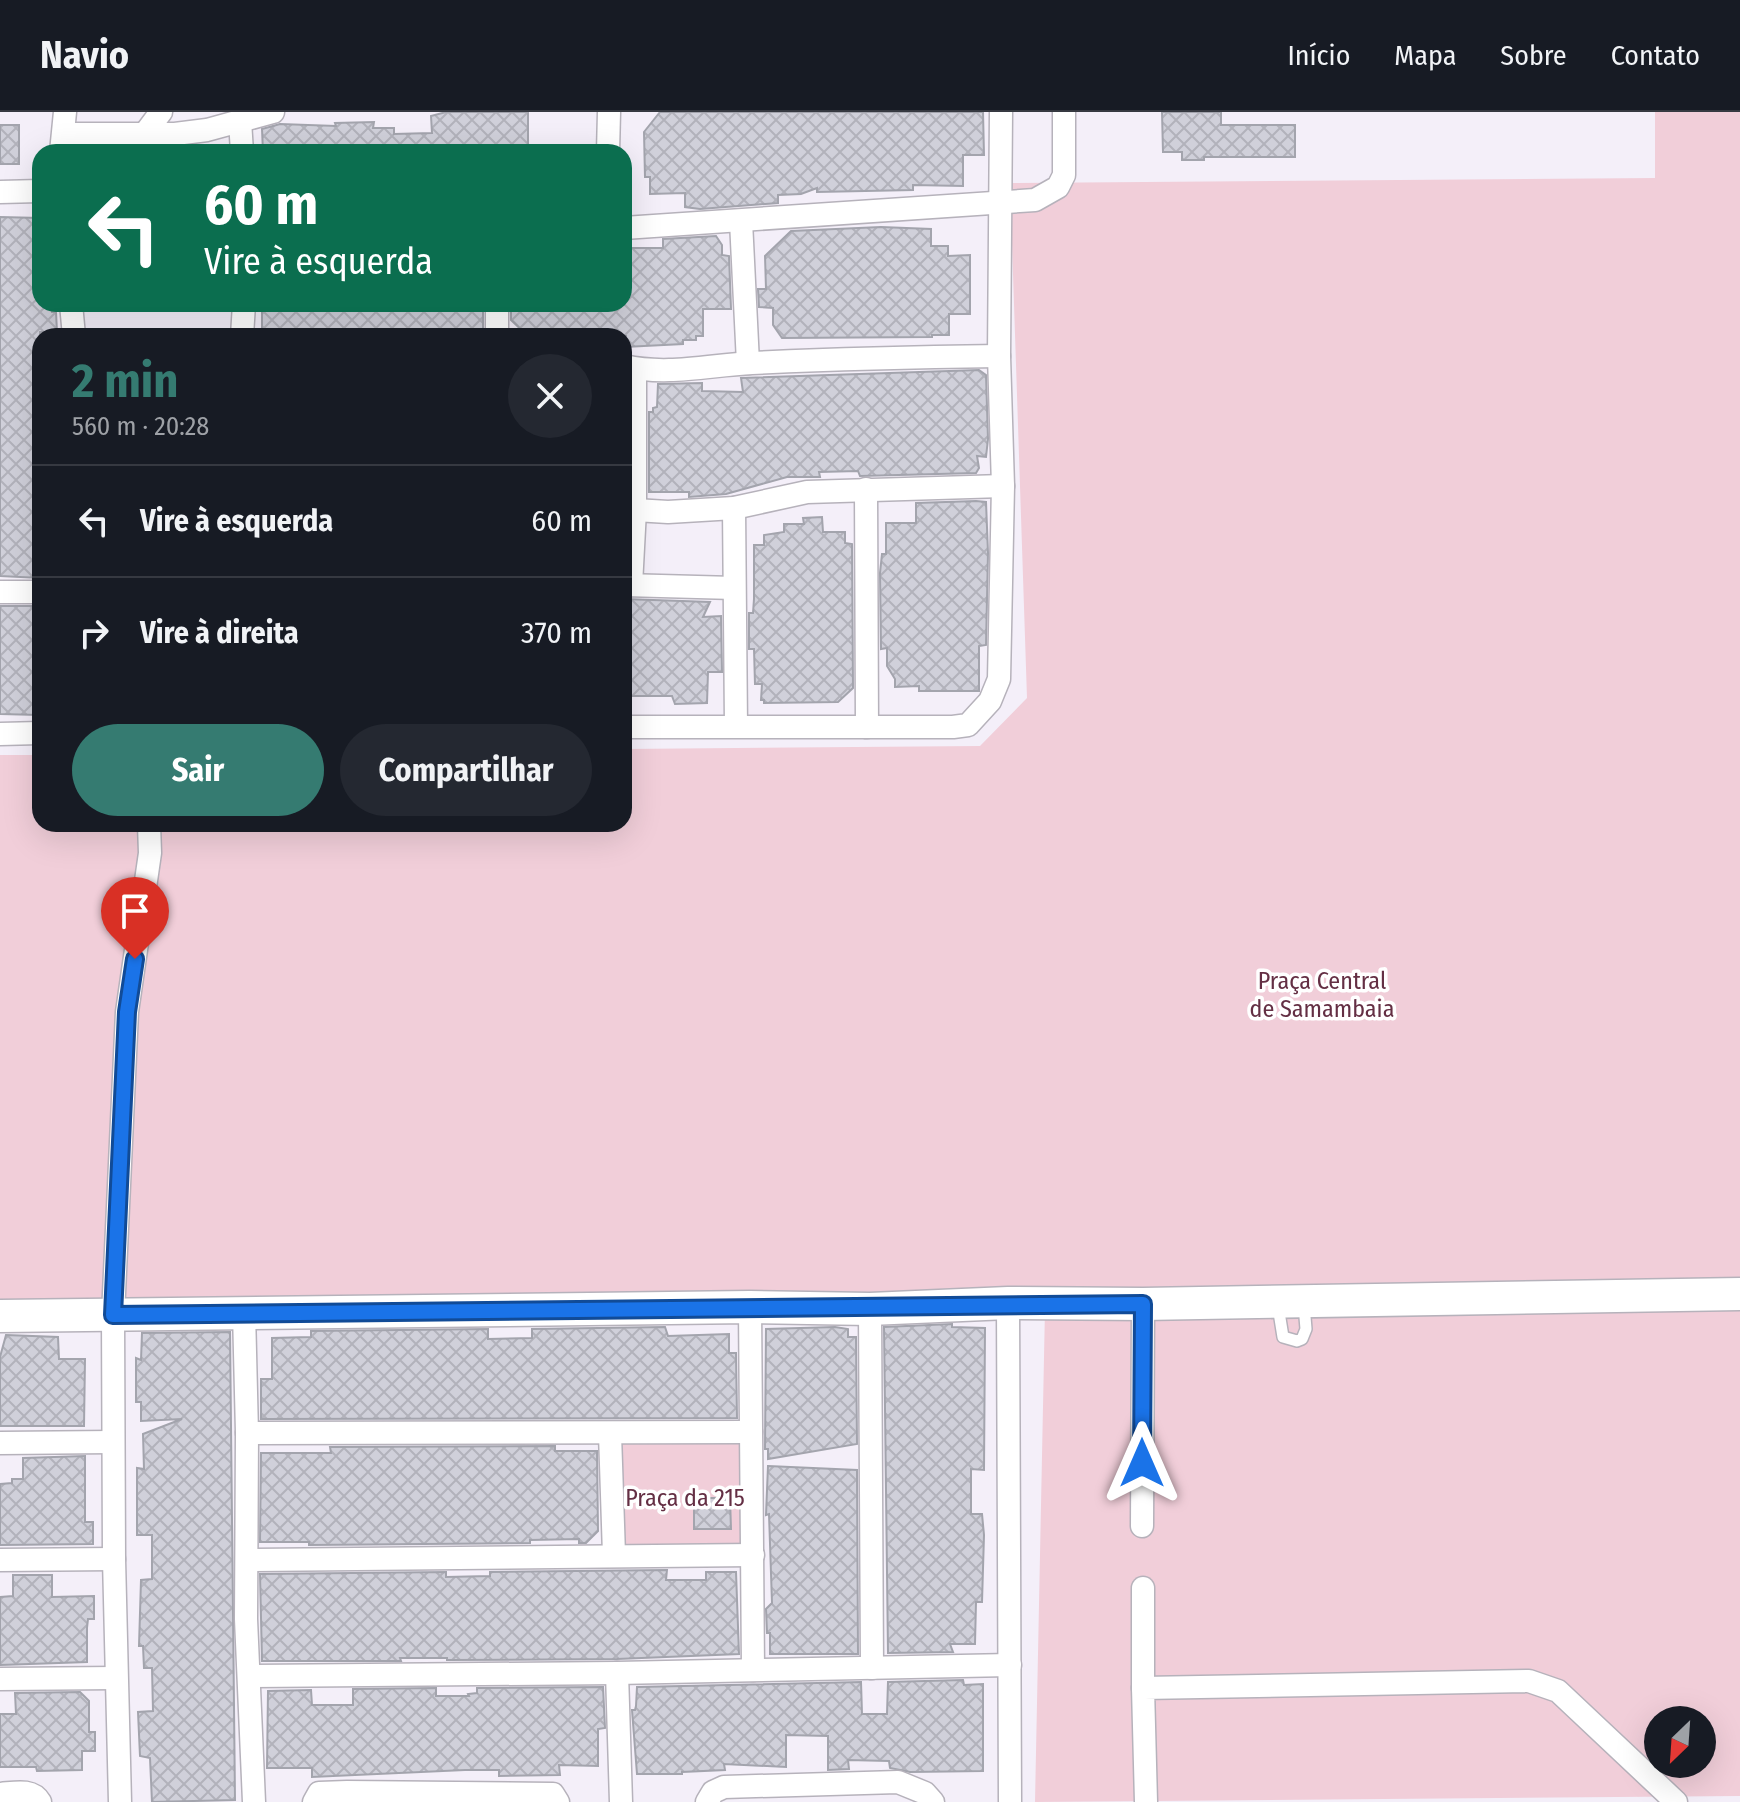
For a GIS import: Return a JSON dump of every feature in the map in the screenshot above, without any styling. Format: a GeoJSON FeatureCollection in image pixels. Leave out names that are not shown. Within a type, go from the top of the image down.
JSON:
{"type":"FeatureCollection","features":[{"type":"Feature","properties":{"kind":"street"},"geometry":{"type":"LineString","coordinates":[[143,136],[161,112]]}},
{"type":"Feature","properties":{"kind":"street"},"geometry":{"type":"LineString","coordinates":[[64,133],[143,136],[207,130],[273,112]]}},
{"type":"Feature","properties":{"kind":"street"},"geometry":{"type":"LineString","coordinates":[[608,144],[609,112]]}},
{"type":"Feature","properties":{"kind":"street"},"geometry":{"type":"LineString","coordinates":[[632,727],[968,725],[990,701],[999,679],[1003,486],[999,356],[1001,112]]}},
{"type":"Feature","properties":{"kind":"street"},"geometry":{"type":"LineString","coordinates":[[632,228],[1035,200],[1058,187],[1064,175],[1064,112]]}},
{"type":"Feature","properties":{"kind":"street"},"geometry":{"type":"LineString","coordinates":[[240,121],[241,144]]}},
{"type":"Feature","properties":{"kind":"street"},"geometry":{"type":"LineString","coordinates":[[0,192],[32,191]]}},
{"type":"Feature","properties":{"kind":"street"},"geometry":{"type":"LineString","coordinates":[[741,221],[748,363]]}},
{"type":"Feature","properties":{"kind":"street"},"geometry":{"type":"LineString","coordinates":[[632,367],[657,371],[692,370],[748,363],[999,356]]}},
{"type":"Feature","properties":{"kind":"street"},"geometry":{"type":"LineString","coordinates":[[632,438],[635,510],[632,542]]}},
{"type":"Feature","properties":{"kind":"street"},"geometry":{"type":"LineString","coordinates":[[635,510],[668,512],[734,508],[807,492],[1003,486]]}},
{"type":"Feature","properties":{"kind":"street"},"geometry":{"type":"LineString","coordinates":[[866,489],[867,727]]}},
{"type":"Feature","properties":{"kind":"street"},"geometry":{"type":"LineString","coordinates":[[734,508],[736,726]]}},
{"type":"Feature","properties":{"kind":"street"},"geometry":{"type":"LineString","coordinates":[[632,585],[734,588]]}},
{"type":"Feature","properties":{"kind":"street"},"geometry":{"type":"LineString","coordinates":[[0,592],[32,592]]}},
{"type":"Feature","properties":{"kind":"street"},"geometry":{"type":"LineString","coordinates":[[0,734],[32,733]]}},
{"type":"Feature","properties":{"kind":"street"},"geometry":{"type":"LineString","coordinates":[[120,1802],[114,1559],[113,1315],[127,1012],[150,853],[149,832]]}},
{"type":"Feature","properties":{"kind":"street"},"geometry":{"type":"LineString","coordinates":[[0,1316],[750,1307],[870,1309],[1008,1303],[1143,1304],[1740,1294]]}},
{"type":"Feature","properties":{"kind":"street"},"geometry":{"type":"LineString","coordinates":[[1008,1303],[1010,1802]]}},
{"type":"Feature","properties":{"kind":"street"},"geometry":{"type":"LineString","coordinates":[[1142,1526],[1143,1304]]}},
{"type":"Feature","properties":{"kind":"street"},"geometry":{"type":"LineString","coordinates":[[750,1307],[753,1670]]}},
{"type":"Feature","properties":{"kind":"street"},"geometry":{"type":"LineString","coordinates":[[870,1309],[872,1668]]}},
{"type":"Feature","properties":{"kind":"street"},"geometry":{"type":"LineString","coordinates":[[244,1312],[246,1619],[254,1802]]}},
{"type":"Feature","properties":{"kind":"street"},"geometry":{"type":"LineString","coordinates":[[247,1433],[751,1432]]}},
{"type":"Feature","properties":{"kind":"street"},"geometry":{"type":"LineString","coordinates":[[610,1434],[614,1555]]}},
{"type":"Feature","properties":{"kind":"street"},"geometry":{"type":"LineString","coordinates":[[0,1443],[113,1442]]}},
{"type":"Feature","properties":{"kind":"street"},"geometry":{"type":"LineString","coordinates":[[247,1560],[753,1555]]}},
{"type":"Feature","properties":{"kind":"street"},"geometry":{"type":"LineString","coordinates":[[0,1560],[114,1559]]}},
{"type":"Feature","properties":{"kind":"street"},"geometry":{"type":"LineString","coordinates":[[1143,1588],[1146,1802]]}},
{"type":"Feature","properties":{"kind":"street"},"geometry":{"type":"LineString","coordinates":[[249,1676],[1010,1665]]}},
{"type":"Feature","properties":{"kind":"street"},"geometry":{"type":"LineString","coordinates":[[617,1673],[621,1802]]}},
{"type":"Feature","properties":{"kind":"street"},"geometry":{"type":"LineString","coordinates":[[0,1679],[116,1678]]}},
{"type":"Feature","properties":{"kind":"street"},"geometry":{"type":"LineString","coordinates":[[1143,1688],[1539,1683],[1558,1691],[1570,1701],[1676,1802]]}},
{"type":"Feature","properties":{"kind":"street"},"geometry":{"type":"LineString","coordinates":[[707,1802],[713,1792],[724,1787],[898,1782],[925,1793],[933,1802]]}},
{"type":"Feature","properties":{"kind":"street"},"geometry":{"type":"LineString","coordinates":[[314,1802],[319,1793],[362,1792],[553,1794],[558,1802]]}},
{"type":"Feature","properties":{"kind":"street"},"geometry":{"type":"LineString","coordinates":[[0,1794],[31,1793],[40,1802]]}},
{"type":"Feature","properties":{"kind":"green space","name":"Praça Central de Samambaia"},"geometry":{"type":"Polygon","coordinates":[[[1655,112],[1740,112],[1740,1796],[1035,1802],[1045,1308],[0,1321],[0,755],[32,755],[32,832],[632,832],[632,749],[980,746],[1027,698],[1010,183],[1655,178],[1655,112]]]}},
{"type":"Feature","properties":{"kind":"green space","name":"Praça da 215"},"geometry":{"type":"Polygon","coordinates":[[[748,1443],[749,1551],[621,1554],[620,1444],[748,1443]]]}},
{"type":"Feature","properties":{"kind":"building"},"geometry":{"type":"Polygon","coordinates":[[[446,112],[528,112],[528,144],[263,144],[262,129],[280,124],[336,126],[335,123],[374,122],[373,128],[394,128],[394,134],[432,133],[431,116],[446,112]]]}},
{"type":"Feature","properties":{"kind":"building"},"geometry":{"type":"Polygon","coordinates":[[[660,112],[983,112],[984,155],[963,155],[963,186],[913,185],[913,190],[817,192],[817,188],[801,194],[778,195],[778,203],[700,209],[685,207],[685,193],[650,194],[650,177],[645,177],[644,132],[660,112]]]}},
{"type":"Feature","properties":{"kind":"building"},"geometry":{"type":"Polygon","coordinates":[[[1162,112],[1221,112],[1221,125],[1295,125],[1295,157],[1204,157],[1204,160],[1182,160],[1182,152],[1163,152],[1162,112]]]}},
{"type":"Feature","properties":{"kind":"building"},"geometry":{"type":"Polygon","coordinates":[[[0,125],[19,125],[19,164],[0,164],[0,125]]]}},
{"type":"Feature","properties":{"kind":"building"},"geometry":{"type":"Polygon","coordinates":[[[0,217],[32,218],[32,312],[56,312],[57,328],[32,328],[32,578],[0,576],[0,217]]]}},
{"type":"Feature","properties":{"kind":"building"},"geometry":{"type":"Polygon","coordinates":[[[881,227],[931,229],[931,246],[948,246],[948,256],[970,255],[970,314],[949,314],[949,335],[782,338],[773,325],[773,308],[759,307],[758,289],[766,289],[765,256],[791,231],[881,227]]]}},
{"type":"Feature","properties":{"kind":"building"},"geometry":{"type":"Polygon","coordinates":[[[716,236],[722,245],[722,255],[729,256],[731,309],[703,309],[703,336],[696,336],[696,340],[683,340],[683,344],[632,347],[632,328],[520,328],[511,320],[511,312],[632,312],[632,248],[663,248],[663,239],[716,236]]]}},
{"type":"Feature","properties":{"kind":"building"},"geometry":{"type":"Polygon","coordinates":[[[262,312],[483,312],[483,328],[262,328],[262,312]]]}},
{"type":"Feature","properties":{"kind":"building"},"geometry":{"type":"Polygon","coordinates":[[[979,370],[986,375],[988,439],[986,457],[977,456],[979,468],[976,473],[860,476],[858,471],[819,472],[820,477],[787,477],[726,494],[689,497],[689,492],[649,492],[649,412],[657,407],[658,384],[702,383],[702,391],[743,392],[741,378],[979,370]]]}},
{"type":"Feature","properties":{"kind":"building"},"geometry":{"type":"Polygon","coordinates":[[[986,502],[988,553],[986,645],[979,646],[979,691],[919,691],[919,686],[895,687],[895,679],[887,666],[887,648],[881,649],[880,573],[882,554],[886,554],[886,523],[916,523],[916,503],[986,502]]]}},
{"type":"Feature","properties":{"kind":"building"},"geometry":{"type":"Polygon","coordinates":[[[822,517],[823,532],[845,532],[845,543],[852,544],[853,688],[838,702],[764,703],[761,700],[762,684],[755,684],[754,649],[749,649],[749,613],[753,613],[754,599],[754,545],[764,545],[764,535],[784,532],[784,524],[804,524],[803,518],[822,517]]]}},
{"type":"Feature","properties":{"kind":"building"},"geometry":{"type":"Polygon","coordinates":[[[632,599],[710,602],[703,617],[721,616],[722,672],[708,672],[707,703],[675,704],[672,696],[632,696],[632,599]]]}},
{"type":"Feature","properties":{"kind":"building"},"geometry":{"type":"Polygon","coordinates":[[[0,606],[32,606],[32,715],[0,714],[0,606]]]}},
{"type":"Feature","properties":{"kind":"building"},"geometry":{"type":"Polygon","coordinates":[[[952,1324],[952,1327],[985,1328],[984,1470],[971,1469],[971,1514],[982,1514],[984,1535],[982,1602],[976,1602],[975,1644],[950,1644],[953,1652],[888,1653],[884,1327],[952,1324]]]}},
{"type":"Feature","properties":{"kind":"building"},"geometry":{"type":"Polygon","coordinates":[[[665,1327],[668,1336],[729,1334],[729,1353],[736,1353],[737,1418],[261,1419],[261,1379],[272,1379],[272,1338],[311,1337],[311,1331],[488,1329],[488,1339],[532,1338],[532,1329],[665,1327]]]}},
{"type":"Feature","properties":{"kind":"building"},"geometry":{"type":"Polygon","coordinates":[[[766,1329],[848,1329],[848,1337],[856,1337],[857,1444],[768,1459],[768,1449],[765,1449],[766,1329]]]}},
{"type":"Feature","properties":{"kind":"building"},"geometry":{"type":"Polygon","coordinates":[[[230,1332],[235,1800],[152,1802],[150,1758],[140,1756],[138,1712],[153,1711],[152,1668],[144,1668],[143,1646],[139,1646],[141,1580],[152,1579],[152,1535],[137,1535],[137,1468],[144,1469],[143,1434],[182,1419],[141,1421],[141,1402],[136,1402],[136,1358],[141,1360],[142,1333],[230,1332]]]}},
{"type":"Feature","properties":{"kind":"building"},"geometry":{"type":"Polygon","coordinates":[[[6,1335],[58,1337],[59,1359],[85,1359],[84,1426],[0,1426],[0,1357],[6,1335]]]}},
{"type":"Feature","properties":{"kind":"building"},"geometry":{"type":"Polygon","coordinates":[[[555,1446],[555,1451],[597,1451],[598,1531],[586,1543],[579,1543],[579,1539],[530,1540],[530,1543],[309,1545],[309,1542],[260,1542],[261,1453],[331,1453],[330,1447],[555,1446]]]}},
{"type":"Feature","properties":{"kind":"building"},"geometry":{"type":"Polygon","coordinates":[[[85,1456],[85,1522],[93,1522],[93,1544],[0,1545],[0,1484],[23,1479],[23,1458],[85,1456]]]}},
{"type":"Feature","properties":{"kind":"building"},"geometry":{"type":"Polygon","coordinates":[[[768,1466],[857,1470],[858,1654],[770,1654],[766,1609],[772,1603],[769,1514],[766,1515],[768,1466]]]}},
{"type":"Feature","properties":{"kind":"building"},"geometry":{"type":"Polygon","coordinates":[[[694,1498],[730,1498],[731,1529],[694,1529],[694,1498]]]}},
{"type":"Feature","properties":{"kind":"building"},"geometry":{"type":"Polygon","coordinates":[[[667,1570],[666,1580],[706,1580],[706,1572],[736,1572],[739,1654],[617,1659],[262,1661],[260,1574],[446,1572],[446,1577],[490,1576],[490,1572],[667,1570]]]}},
{"type":"Feature","properties":{"kind":"building"},"geometry":{"type":"Polygon","coordinates":[[[13,1575],[52,1575],[52,1597],[94,1596],[94,1619],[88,1619],[87,1628],[87,1662],[0,1665],[0,1597],[13,1596],[13,1575]]]}},
{"type":"Feature","properties":{"kind":"building"},"geometry":{"type":"Polygon","coordinates":[[[963,1680],[964,1685],[983,1684],[983,1771],[910,1772],[890,1768],[889,1761],[848,1760],[849,1769],[828,1770],[828,1736],[786,1735],[786,1767],[724,1764],[725,1770],[637,1774],[632,1710],[636,1706],[637,1687],[861,1682],[862,1714],[887,1714],[888,1682],[963,1680]]]}},
{"type":"Feature","properties":{"kind":"building"},"geometry":{"type":"Polygon","coordinates":[[[603,1687],[605,1728],[598,1729],[598,1766],[559,1765],[560,1775],[499,1776],[499,1770],[465,1770],[312,1777],[312,1768],[267,1768],[268,1691],[311,1690],[312,1705],[353,1705],[353,1689],[436,1688],[436,1696],[469,1696],[477,1693],[477,1688],[603,1687]]]}},
{"type":"Feature","properties":{"kind":"building"},"geometry":{"type":"Polygon","coordinates":[[[80,1692],[89,1701],[89,1732],[95,1732],[95,1751],[82,1751],[82,1770],[37,1771],[36,1767],[0,1767],[0,1714],[16,1714],[15,1693],[80,1692]]]}},
{"type":"Feature","properties":{"kind":"route"},"geometry":{"type":"LineString","coordinates":[[135,959],[127,1012],[113,1315],[718,1307],[870,1309],[1008,1303],[1143,1304],[1142,1463]]}}]}
